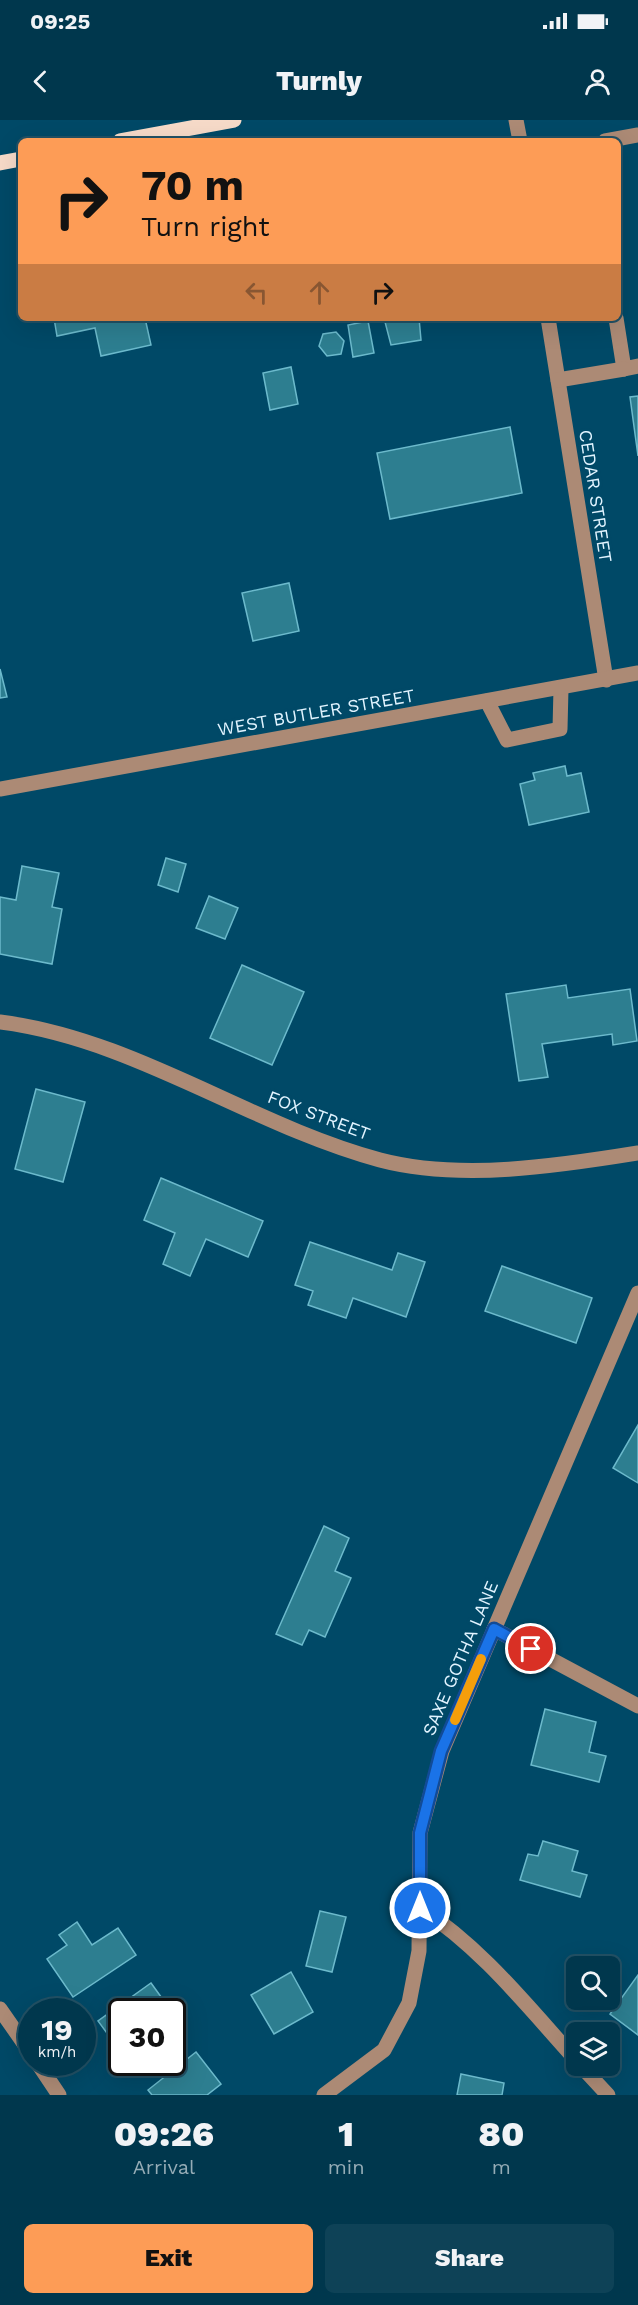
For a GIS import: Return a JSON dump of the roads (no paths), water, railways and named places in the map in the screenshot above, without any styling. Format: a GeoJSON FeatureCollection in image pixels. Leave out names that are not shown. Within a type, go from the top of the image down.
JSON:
{"type":"FeatureCollection","features":[{"type":"Feature","properties":{"kind":"main road"},"geometry":{"type":"LineString","coordinates":[[134,138],[207,122],[234,120]]}},
{"type":"Feature","properties":{"kind":"main road"},"geometry":{"type":"LineString","coordinates":[[0,163],[18,160]]}},
{"type":"Feature","properties":{"kind":"street"},"geometry":{"type":"LineString","coordinates":[[516,120],[519,138]]}},
{"type":"Feature","properties":{"kind":"street"},"geometry":{"type":"LineString","coordinates":[[621,138],[638,135]]}},
{"type":"Feature","properties":{"kind":"street","name":"CEDAR STREET"},"geometry":{"type":"LineString","coordinates":[[548,321],[606,680]]}},
{"type":"Feature","properties":{"kind":"street"},"geometry":{"type":"LineString","coordinates":[[558,380],[631,367],[617,321]]}},
{"type":"Feature","properties":{"kind":"street","name":"WEST BUTLER STREET"},"geometry":{"type":"LineString","coordinates":[[0,789],[638,674]]}},
{"type":"Feature","properties":{"kind":"street"},"geometry":{"type":"LineString","coordinates":[[487,701],[507,740],[560,729],[561,688]]}},
{"type":"Feature","properties":{"kind":"street","name":"FOX STREET"},"geometry":{"type":"LineString","coordinates":[[0,1022],[60,1034],[110,1050],[305,1133],[380,1159],[406,1165],[459,1169],[512,1168],[638,1153]]}},
{"type":"Feature","properties":{"kind":"street","name":"SAXE GOTHA LANE"},"geometry":{"type":"LineString","coordinates":[[324,2095],[384,2050],[398,2027],[416,1978],[419,1952],[420,1833],[441,1751],[638,1293]]}},
{"type":"Feature","properties":{"kind":"street"},"geometry":{"type":"LineString","coordinates":[[494,1629],[638,1706]]}},
{"type":"Feature","properties":{"kind":"street"},"geometry":{"type":"LineString","coordinates":[[420,1908],[477,1951],[566,2049]]}},
{"type":"Feature","properties":{"kind":"street"},"geometry":{"type":"LineString","coordinates":[[0,2009],[18,2035]]}},
{"type":"Feature","properties":{"kind":"street"},"geometry":{"type":"LineString","coordinates":[[46,2076],[59,2095]]}},
{"type":"Feature","properties":{"kind":"street"},"geometry":{"type":"LineString","coordinates":[[590,2076],[608,2095]]}}]}
